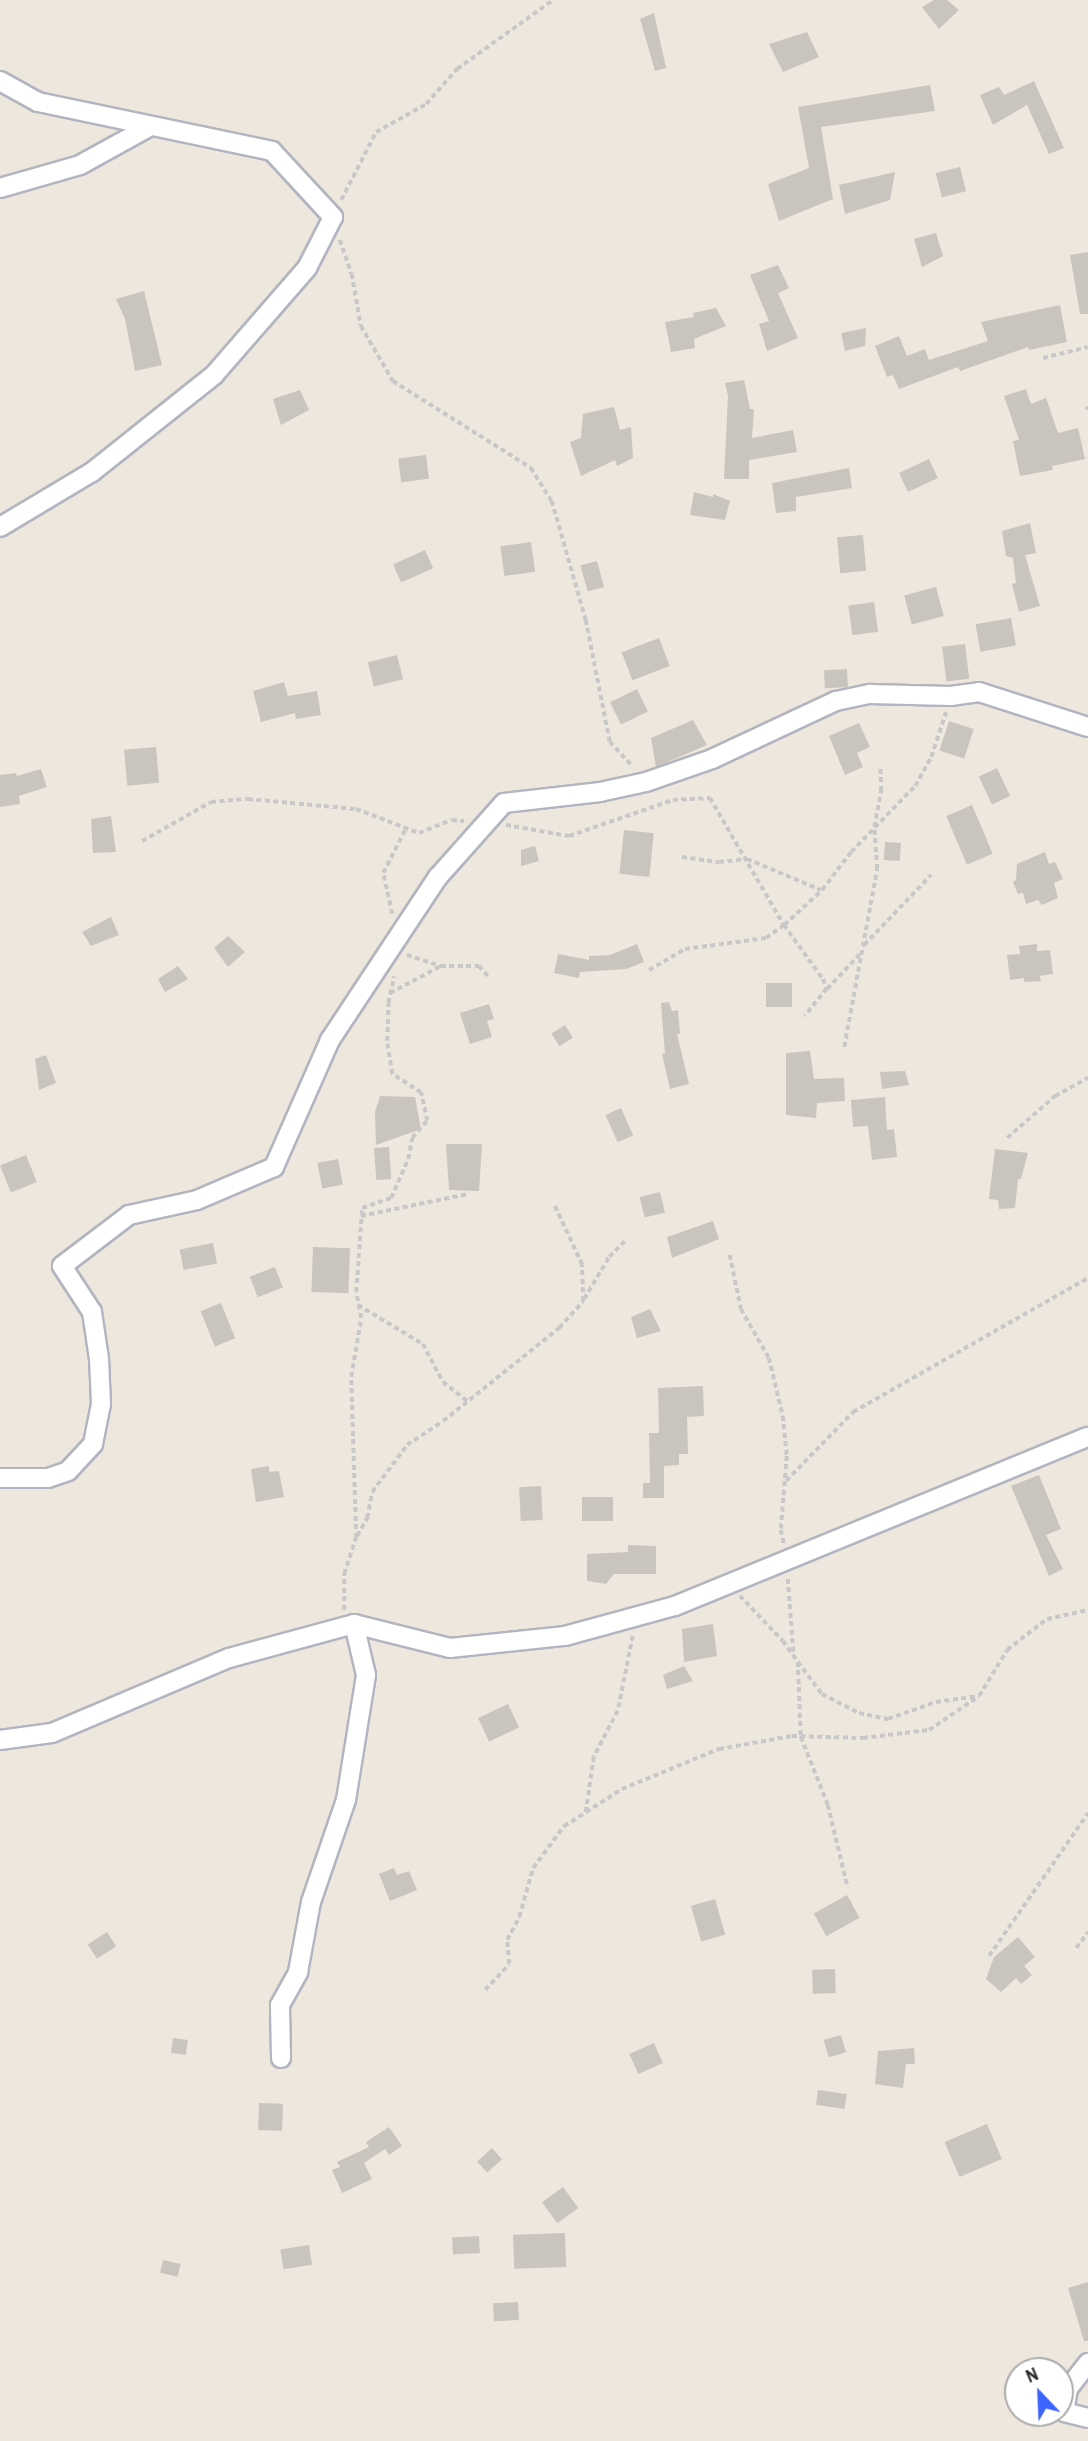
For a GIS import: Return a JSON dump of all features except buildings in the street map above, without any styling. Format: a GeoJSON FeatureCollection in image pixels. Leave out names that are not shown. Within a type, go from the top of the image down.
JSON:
{"type":"FeatureCollection","features":[{"type":"Feature","properties":{"kind":"street"},"geometry":{"type":"LineString","coordinates":[[0,80],[38,102],[272,151],[333,217],[307,268],[214,375],[92,472],[0,527]]}},
{"type":"Feature","properties":{"kind":"street"},"geometry":{"type":"LineString","coordinates":[[0,188],[80,165],[151,126]]}},
{"type":"Feature","properties":{"kind":"street"},"geometry":{"type":"LineString","coordinates":[[0,1478],[48,1478],[68,1471],[93,1444],[101,1404],[99,1359],[92,1312],[62,1266],[129,1215],[197,1200],[274,1167],[330,1040],[402,946],[438,877],[504,803],[600,792],[646,782],[712,759],[836,701],[870,694],[951,696],[979,692],[1088,727]]}},
{"type":"Feature","properties":{"kind":"street"},"geometry":{"type":"LineString","coordinates":[[0,1740],[52,1733],[229,1658],[354,1624],[450,1647],[565,1636],[636,1617],[675,1606],[1088,1437]]}},
{"type":"Feature","properties":{"kind":"street"},"geometry":{"type":"LineString","coordinates":[[281,2059],[280,2005],[298,1972],[311,1902],[345,1800],[366,1675],[354,1624]]}},
{"type":"Feature","properties":{"kind":"street"},"geometry":{"type":"LineString","coordinates":[[1088,2363],[1068,2389],[1064,2412],[1088,2418]]}},
{"type":"Feature","properties":{"kind":"path"},"geometry":{"type":"LineString","coordinates":[[553,0],[457,69],[425,104],[376,132],[333,217],[352,274],[361,327],[393,381],[531,468],[552,501],[586,620],[610,742],[646,782]]}},
{"type":"Feature","properties":{"kind":"path"},"geometry":{"type":"LineString","coordinates":[[1043,358],[1088,347]]}},
{"type":"Feature","properties":{"kind":"path"},"geometry":{"type":"LineString","coordinates":[[649,970],[685,949],[766,938],[784,925],[822,890],[874,827],[915,786],[931,757],[951,696]]}},
{"type":"Feature","properties":{"kind":"path"},"geometry":{"type":"LineString","coordinates":[[844,1047],[877,869],[874,827],[881,791],[880,767]]}},
{"type":"Feature","properties":{"kind":"path"},"geometry":{"type":"LineString","coordinates":[[142,841],[211,802],[248,799],[356,809],[419,833],[452,820],[487,822],[569,836],[673,800],[710,798],[784,925],[827,989]]}},
{"type":"Feature","properties":{"kind":"path"},"geometry":{"type":"LineString","coordinates":[[400,961],[402,946],[383,873],[407,828]]}},
{"type":"Feature","properties":{"kind":"path"},"geometry":{"type":"LineString","coordinates":[[682,857],[719,862],[747,859],[822,890]]}},
{"type":"Feature","properties":{"kind":"path"},"geometry":{"type":"LineString","coordinates":[[805,1016],[858,957],[862,947],[931,875]]}},
{"type":"Feature","properties":{"kind":"path"},"geometry":{"type":"LineString","coordinates":[[402,946],[440,966],[480,966],[489,977]]}},
{"type":"Feature","properties":{"kind":"path"},"geometry":{"type":"LineString","coordinates":[[390,993],[440,966]]}},
{"type":"Feature","properties":{"kind":"path"},"geometry":{"type":"LineString","coordinates":[[356,1538],[351,1377],[361,1318],[356,1292],[360,1216],[362,1208],[391,1198],[408,1159],[412,1138],[427,1121],[421,1093],[392,1074],[387,1041],[390,993],[396,968]]}},
{"type":"Feature","properties":{"kind":"path"},"geometry":{"type":"LineString","coordinates":[[1007,1138],[1055,1096],[1088,1078]]}},
{"type":"Feature","properties":{"kind":"path"},"geometry":{"type":"LineString","coordinates":[[360,1216],[468,1194]]}},
{"type":"Feature","properties":{"kind":"path"},"geometry":{"type":"LineString","coordinates":[[554,1205],[582,1265],[583,1301]]}},
{"type":"Feature","properties":{"kind":"path"},"geometry":{"type":"LineString","coordinates":[[354,1624],[342,1607],[344,1574],[356,1538],[367,1518],[372,1492],[407,1445],[559,1328],[583,1301],[609,1257],[625,1241]]}},
{"type":"Feature","properties":{"kind":"path"},"geometry":{"type":"LineString","coordinates":[[730,1255],[741,1309],[769,1358],[783,1416],[787,1457],[781,1530],[787,1561],[794,1657]]}},
{"type":"Feature","properties":{"kind":"path"},"geometry":{"type":"LineString","coordinates":[[785,1483],[853,1412],[1088,1278]]}},
{"type":"Feature","properties":{"kind":"path"},"geometry":{"type":"LineString","coordinates":[[358,1305],[423,1344],[443,1382],[467,1401]]}},
{"type":"Feature","properties":{"kind":"path"},"geometry":{"type":"LineString","coordinates":[[730,1584],[822,1693],[859,1713],[888,1719],[936,1702],[979,1696]]}},
{"type":"Feature","properties":{"kind":"path"},"geometry":{"type":"LineString","coordinates":[[485,1990],[509,1964],[506,1940],[519,1917],[533,1868],[564,1826],[621,1789],[719,1749],[801,1737],[863,1738],[929,1730],[979,1696],[1007,1650],[1048,1619],[1088,1610]]}},
{"type":"Feature","properties":{"kind":"path"},"geometry":{"type":"LineString","coordinates":[[586,1812],[594,1757],[618,1711],[636,1617]]}},
{"type":"Feature","properties":{"kind":"path"},"geometry":{"type":"LineString","coordinates":[[798,1662],[801,1737],[828,1805],[848,1888]]}},
{"type":"Feature","properties":{"kind":"path"},"geometry":{"type":"LineString","coordinates":[[989,1955],[1088,1813]]}},
{"type":"Feature","properties":{"kind":"path"},"geometry":{"type":"LineString","coordinates":[[1076,1948],[1088,1932]]}}]}
